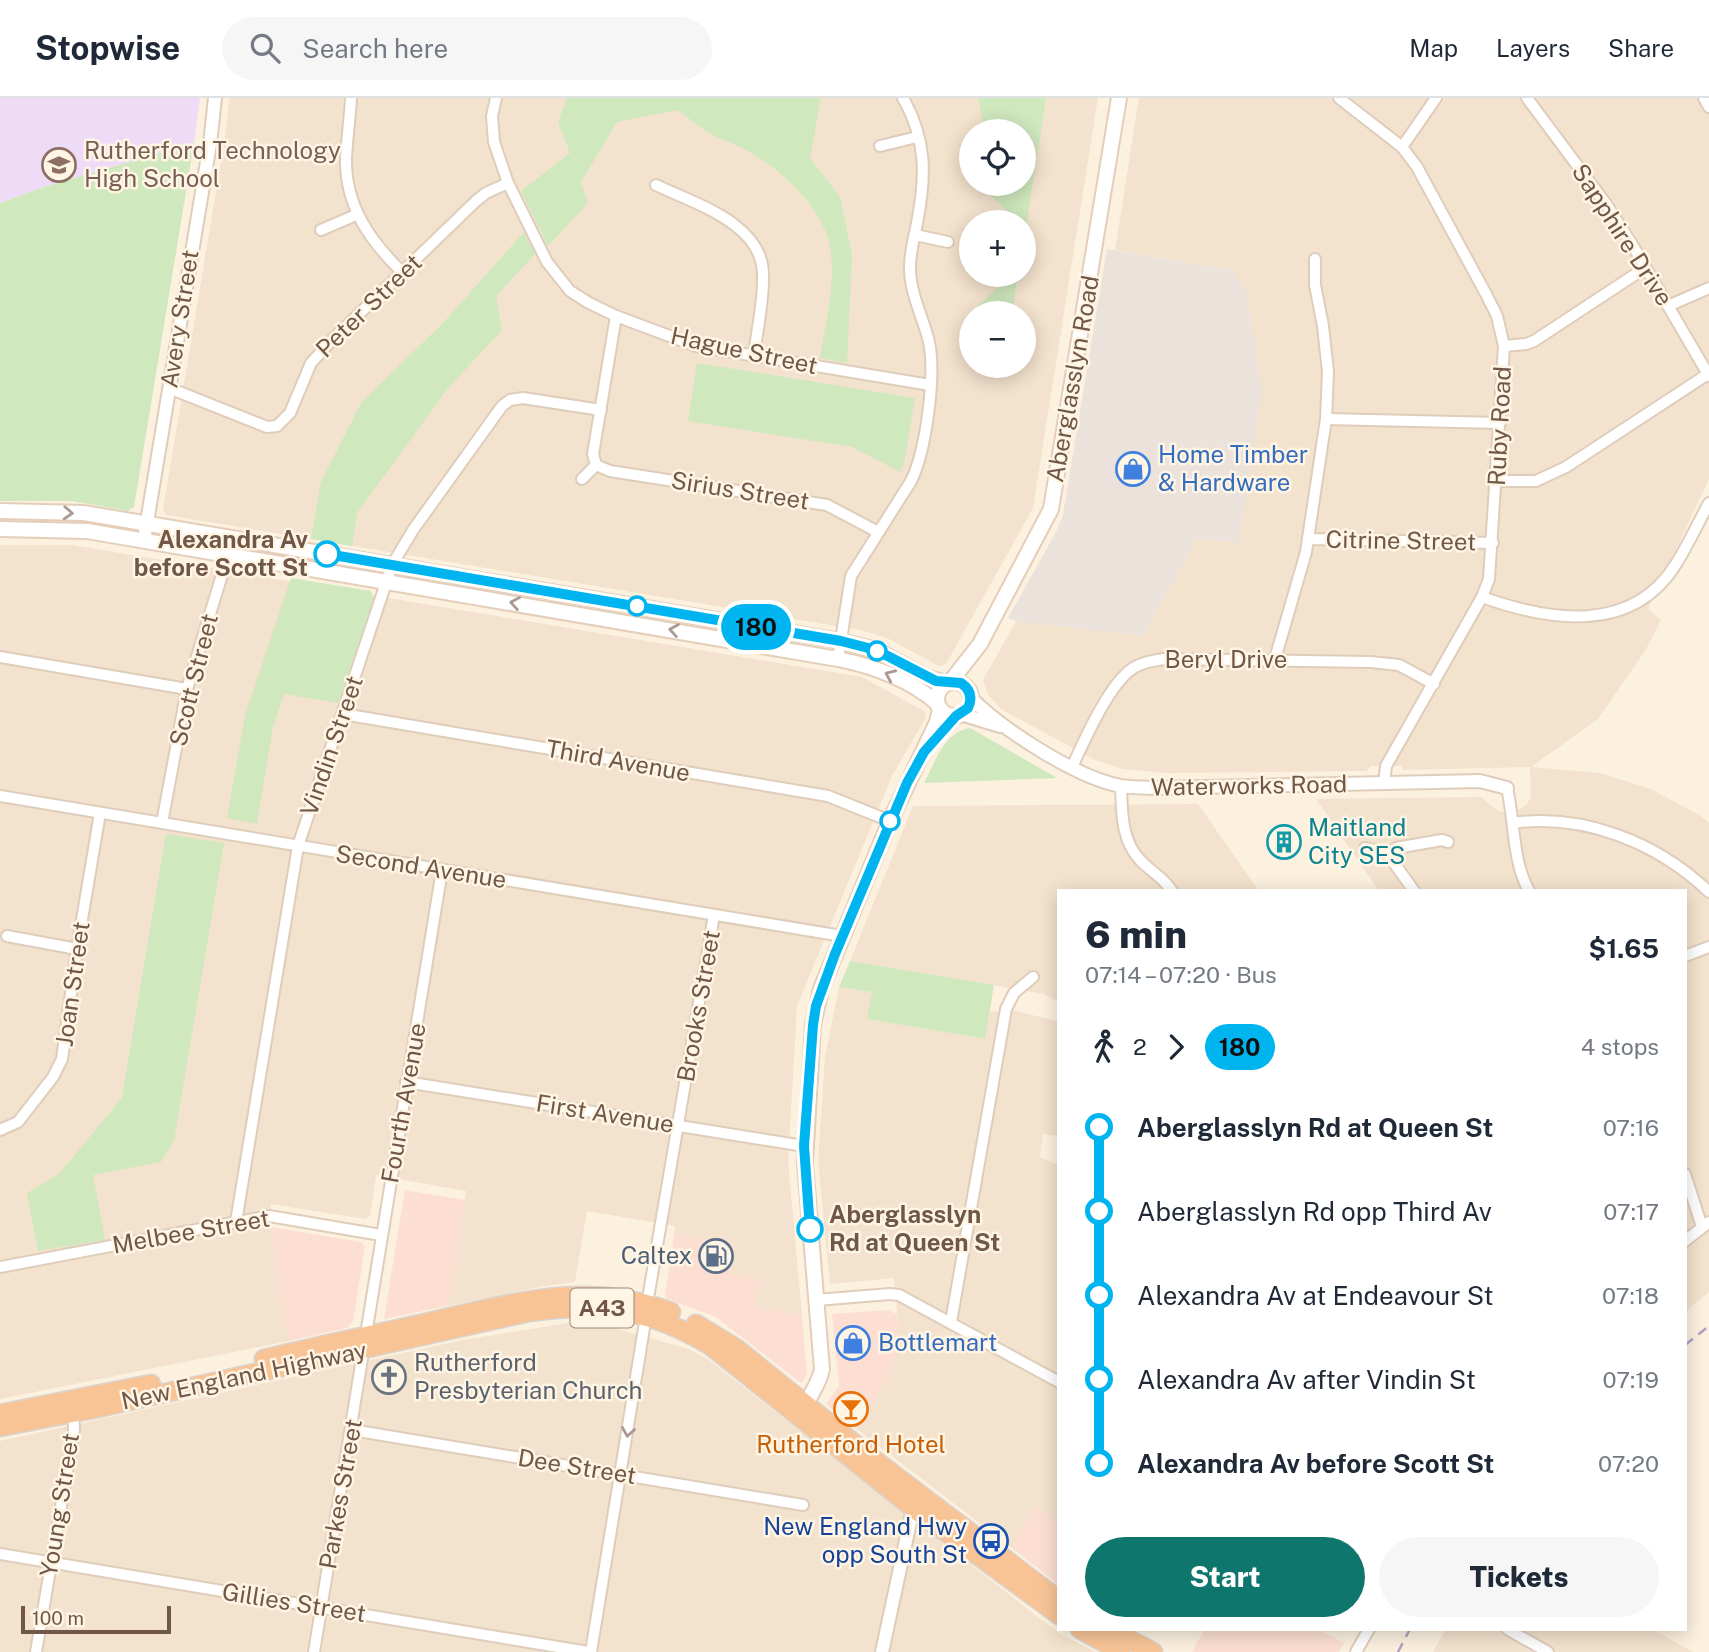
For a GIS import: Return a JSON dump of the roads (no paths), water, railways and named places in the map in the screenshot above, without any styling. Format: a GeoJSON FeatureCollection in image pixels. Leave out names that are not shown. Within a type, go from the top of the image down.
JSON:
{"type":"FeatureCollection","features":[{"type":"Feature","properties":{"kind":"highway","name":"New England Highway"},"geometry":{"type":"LineString","coordinates":[[0,1427],[72,1406],[364,1342],[557,1308],[647,1310],[686,1318],[719,1336],[1057,1598]]}},
{"type":"Feature","properties":{"kind":"highway","name":"New England Highway"},"geometry":{"type":"LineString","coordinates":[[647,1310],[711,1346],[913,1508],[1057,1614]]}},
{"type":"Feature","properties":{"kind":"highway","name":"New England Highway"},"geometry":{"type":"LineString","coordinates":[[0,1414],[72,1406]]}},
{"type":"Feature","properties":{"kind":"highway"},"geometry":{"type":"LineString","coordinates":[[1086,1631],[1153,1652]]}},
{"type":"Feature","properties":{"kind":"main road","name":"Aberglasslyn Road"},"geometry":{"type":"LineString","coordinates":[[949,682],[979,644],[1051,509],[1119,98]]}},
{"type":"Feature","properties":{"kind":"main road"},"geometry":{"type":"LineString","coordinates":[[0,511],[75,513],[147,523],[841,641],[876,650],[928,678],[961,683],[970,696],[968,708],[958,715],[924,752]]}},
{"type":"Feature","properties":{"kind":"main road"},"geometry":{"type":"LineString","coordinates":[[0,529],[71,529],[144,540],[838,659],[882,671],[917,689],[946,714],[958,715]]}},
{"type":"Feature","properties":{"kind":"main road","name":"Aberglasslyn Road"},"geometry":{"type":"LineString","coordinates":[[970,696],[971,674],[979,644]]}},
{"type":"Feature","properties":{"kind":"main road"},"geometry":{"type":"LineString","coordinates":[[811,1426],[804,1412],[822,1369],[804,1146],[813,1025],[821,989],[842,936],[890,821],[937,722],[937,693],[949,682]]}},
{"type":"Feature","properties":{"kind":"street","name":"Avery Street"},"geometry":{"type":"LineString","coordinates":[[144,540],[210,144],[215,98]]}},
{"type":"Feature","properties":{"kind":"street"},"geometry":{"type":"LineString","coordinates":[[351,98],[346,162],[356,215],[376,246],[403,273]]}},
{"type":"Feature","properties":{"kind":"street","name":"Hague Street"},"geometry":{"type":"LineString","coordinates":[[496,98],[492,116],[494,142],[508,183],[547,262],[570,291],[616,316],[680,341],[930,385]]}},
{"type":"Feature","properties":{"kind":"street"},"geometry":{"type":"LineString","coordinates":[[838,659],[849,582],[911,481],[918,464],[930,385],[932,357],[915,301],[910,272],[924,182],[923,159],[918,137],[903,98]]}},
{"type":"Feature","properties":{"kind":"street","name":"Ruby Road"},"geometry":{"type":"LineString","coordinates":[[1339,98],[1402,147],[1427,182],[1497,316],[1504,346],[1489,579],[1482,597],[1386,766],[1384,783]]}},
{"type":"Feature","properties":{"kind":"street"},"geometry":{"type":"LineString","coordinates":[[1402,147],[1436,98]]}},
{"type":"Feature","properties":{"kind":"street","name":"Sapphire Drive"},"geometry":{"type":"LineString","coordinates":[[1527,98],[1606,205],[1708,375]]}},
{"type":"Feature","properties":{"kind":"street"},"geometry":{"type":"LineString","coordinates":[[1704,98],[1709,107]]}},
{"type":"Feature","properties":{"kind":"street"},"geometry":{"type":"LineString","coordinates":[[880,146],[918,137]]}},
{"type":"Feature","properties":{"kind":"street","name":"Peter Street"},"geometry":{"type":"LineString","coordinates":[[169,388],[267,427],[277,426],[290,413],[311,363],[476,201],[508,183]]}},
{"type":"Feature","properties":{"kind":"street"},"geometry":{"type":"LineString","coordinates":[[656,185],[736,224],[754,244],[764,272],[754,356]]}},
{"type":"Feature","properties":{"kind":"street"},"geometry":{"type":"LineString","coordinates":[[321,230],[356,215]]}},
{"type":"Feature","properties":{"kind":"street"},"geometry":{"type":"LineString","coordinates":[[915,235],[948,242]]}},
{"type":"Feature","properties":{"kind":"street"},"geometry":{"type":"LineString","coordinates":[[1275,659],[1308,538],[1326,419],[1328,372],[1315,285],[1315,259]]}},
{"type":"Feature","properties":{"kind":"street"},"geometry":{"type":"LineString","coordinates":[[1504,346],[1534,341],[1645,268]]}},
{"type":"Feature","properties":{"kind":"street"},"geometry":{"type":"LineString","coordinates":[[1668,306],[1709,288]]}},
{"type":"Feature","properties":{"kind":"street"},"geometry":{"type":"LineString","coordinates":[[582,479],[596,465],[593,454],[616,316]]}},
{"type":"Feature","properties":{"kind":"street"},"geometry":{"type":"LineString","coordinates":[[1497,481],[1536,481],[1566,467],[1708,375]]}},
{"type":"Feature","properties":{"kind":"street","name":"Vindin Street"},"geometry":{"type":"LineString","coordinates":[[236,1222],[298,846],[392,565],[413,530],[502,406],[510,400],[523,398],[601,410]]}},
{"type":"Feature","properties":{"kind":"street"},"geometry":{"type":"LineString","coordinates":[[1326,419],[1500,423]]}},
{"type":"Feature","properties":{"kind":"street","name":"Sirius Street"},"geometry":{"type":"LineString","coordinates":[[596,465],[610,471],[827,505],[878,532]]}},
{"type":"Feature","properties":{"kind":"street"},"geometry":{"type":"LineString","coordinates":[[1482,597],[1512,608],[1568,618],[1594,616],[1628,608],[1655,589],[1675,566],[1709,502]]}},
{"type":"Feature","properties":{"kind":"street","name":"Citrine Street"},"geometry":{"type":"LineString","coordinates":[[1308,538],[1493,543]]}},
{"type":"Feature","properties":{"kind":"street","name":"Scott Street"},"geometry":{"type":"LineString","coordinates":[[162,823],[187,689],[233,539]]}},
{"type":"Feature","properties":{"kind":"street"},"geometry":{"type":"LineString","coordinates":[[0,657],[187,689]]}},
{"type":"Feature","properties":{"kind":"street","name":"Beryl Drive"},"geometry":{"type":"LineString","coordinates":[[1072,767],[1112,690],[1128,671],[1146,661],[1275,659],[1371,662],[1399,666],[1434,684]]}},
{"type":"Feature","properties":{"kind":"street","name":"Waterworks Road"},"geometry":{"type":"LineString","coordinates":[[970,696],[1004,727],[1072,767],[1121,786],[1154,788],[1480,780],[1507,788]]}},
{"type":"Feature","properties":{"kind":"street","name":"Third Avenue"},"geometry":{"type":"LineString","coordinates":[[343,714],[828,796],[890,821]]}},
{"type":"Feature","properties":{"kind":"street","name":"Waterworks Road"},"geometry":{"type":"LineString","coordinates":[[958,715],[1004,727]]}},
{"type":"Feature","properties":{"kind":"street"},"geometry":{"type":"LineString","coordinates":[[1121,786],[1127,841],[1140,859],[1170,889]]}},
{"type":"Feature","properties":{"kind":"street"},"geometry":{"type":"LineString","coordinates":[[1507,788],[1518,860],[1529,889]]}},
{"type":"Feature","properties":{"kind":"street","name":"Second Avenue"},"geometry":{"type":"LineString","coordinates":[[0,796],[842,936]]}},
{"type":"Feature","properties":{"kind":"street","name":"Joan Street"},"geometry":{"type":"LineString","coordinates":[[0,1130],[18,1122],[60,1066],[100,813]]}},
{"type":"Feature","properties":{"kind":"street"},"geometry":{"type":"LineString","coordinates":[[1513,823],[1546,820],[1596,828],[1649,849],[1675,865],[1709,892]]}},
{"type":"Feature","properties":{"kind":"street"},"geometry":{"type":"LineString","coordinates":[[1388,853],[1396,848],[1442,840],[1448,842]]}},
{"type":"Feature","properties":{"kind":"street"},"geometry":{"type":"LineString","coordinates":[[1365,848],[1388,853],[1413,889]]}},
{"type":"Feature","properties":{"kind":"street","name":"Fourth Avenue"},"geometry":{"type":"LineString","coordinates":[[364,1342],[442,870]]}},
{"type":"Feature","properties":{"kind":"street","name":"Brooks Street"},"geometry":{"type":"LineString","coordinates":[[590,1652],[714,915]]}},
{"type":"Feature","properties":{"kind":"street"},"geometry":{"type":"LineString","coordinates":[[7,936],[77,949]]}},
{"type":"Feature","properties":{"kind":"street"},"geometry":{"type":"LineString","coordinates":[[1687,955],[1709,947]]}},
{"type":"Feature","properties":{"kind":"street"},"geometry":{"type":"LineString","coordinates":[[951,1322],[1006,1009],[1014,993],[1033,977]]}},
{"type":"Feature","properties":{"kind":"street","name":"First Avenue"},"geometry":{"type":"LineString","coordinates":[[406,1082],[804,1146]]}},
{"type":"Feature","properties":{"kind":"street"},"geometry":{"type":"LineString","coordinates":[[1687,1179],[1706,1224],[1687,1239]]}},
{"type":"Feature","properties":{"kind":"street","name":"Melbee Street"},"geometry":{"type":"LineString","coordinates":[[0,1267],[269,1216],[381,1235]]}},
{"type":"Feature","properties":{"kind":"street"},"geometry":{"type":"LineString","coordinates":[[816,1300],[899,1295],[1057,1381]]}},
{"type":"Feature","properties":{"kind":"street","name":"Parkes Street"},"geometry":{"type":"LineString","coordinates":[[314,1652],[352,1430],[364,1342]]}},
{"type":"Feature","properties":{"kind":"street","name":"Young Street"},"geometry":{"type":"LineString","coordinates":[[36,1652],[74,1430],[72,1406]]}},
{"type":"Feature","properties":{"kind":"street","name":"Dee Street"},"geometry":{"type":"LineString","coordinates":[[352,1430],[803,1505]]}},
{"type":"Feature","properties":{"kind":"street"},"geometry":{"type":"LineString","coordinates":[[882,1652],[913,1508]]}},
{"type":"Feature","properties":{"kind":"street","name":"Gillies Street"},"geometry":{"type":"LineString","coordinates":[[0,1554],[590,1652]]}},
{"type":"Feature","properties":{"kind":"street"},"geometry":{"type":"LineString","coordinates":[[1356,1652],[1368,1631]]}},
{"type":"Feature","properties":{"kind":"street"},"geometry":{"type":"LineString","coordinates":[[1511,1631],[1548,1652]]}},
{"type":"Feature","properties":{"kind":"railway"},"geometry":{"type":"LineString","coordinates":[[1687,1343],[1709,1326]]}},
{"type":"Feature","properties":{"kind":"railway"},"geometry":{"type":"LineString","coordinates":[[1398,1652],[1409,1631]]}},
{"type":"Feature","properties":{"kind":"place","name":"Rutherford Technology High School"},"geometry":{"type":"Point","coordinates":[59,165]}},
{"type":"Feature","properties":{"kind":"place","name":"Home Timber & Hardware"},"geometry":{"type":"Point","coordinates":[1133,469]}},
{"type":"Feature","properties":{"kind":"place","name":"Alexandra Av before Scott St"},"geometry":{"type":"Point","coordinates":[327,554]}},
{"type":"Feature","properties":{"kind":"place","name":"Maitland City SES"},"geometry":{"type":"Point","coordinates":[1284,842]}},
{"type":"Feature","properties":{"kind":"place","name":"Aberglasslyn Rd at Queen St"},"geometry":{"type":"Point","coordinates":[810,1229]}},
{"type":"Feature","properties":{"kind":"place","name":"Caltex"},"geometry":{"type":"Point","coordinates":[716,1256]}},
{"type":"Feature","properties":{"kind":"place","name":"Bottlemart"},"geometry":{"type":"Point","coordinates":[853,1343]}},
{"type":"Feature","properties":{"kind":"place","name":"Rutherford Presbyterian Church"},"geometry":{"type":"Point","coordinates":[389,1377]}},
{"type":"Feature","properties":{"kind":"place","name":"Rutherford Hotel"},"geometry":{"type":"Point","coordinates":[851,1409]}},
{"type":"Feature","properties":{"kind":"place","name":"New England Hwy opp South St"},"geometry":{"type":"Point","coordinates":[991,1541]}}]}
